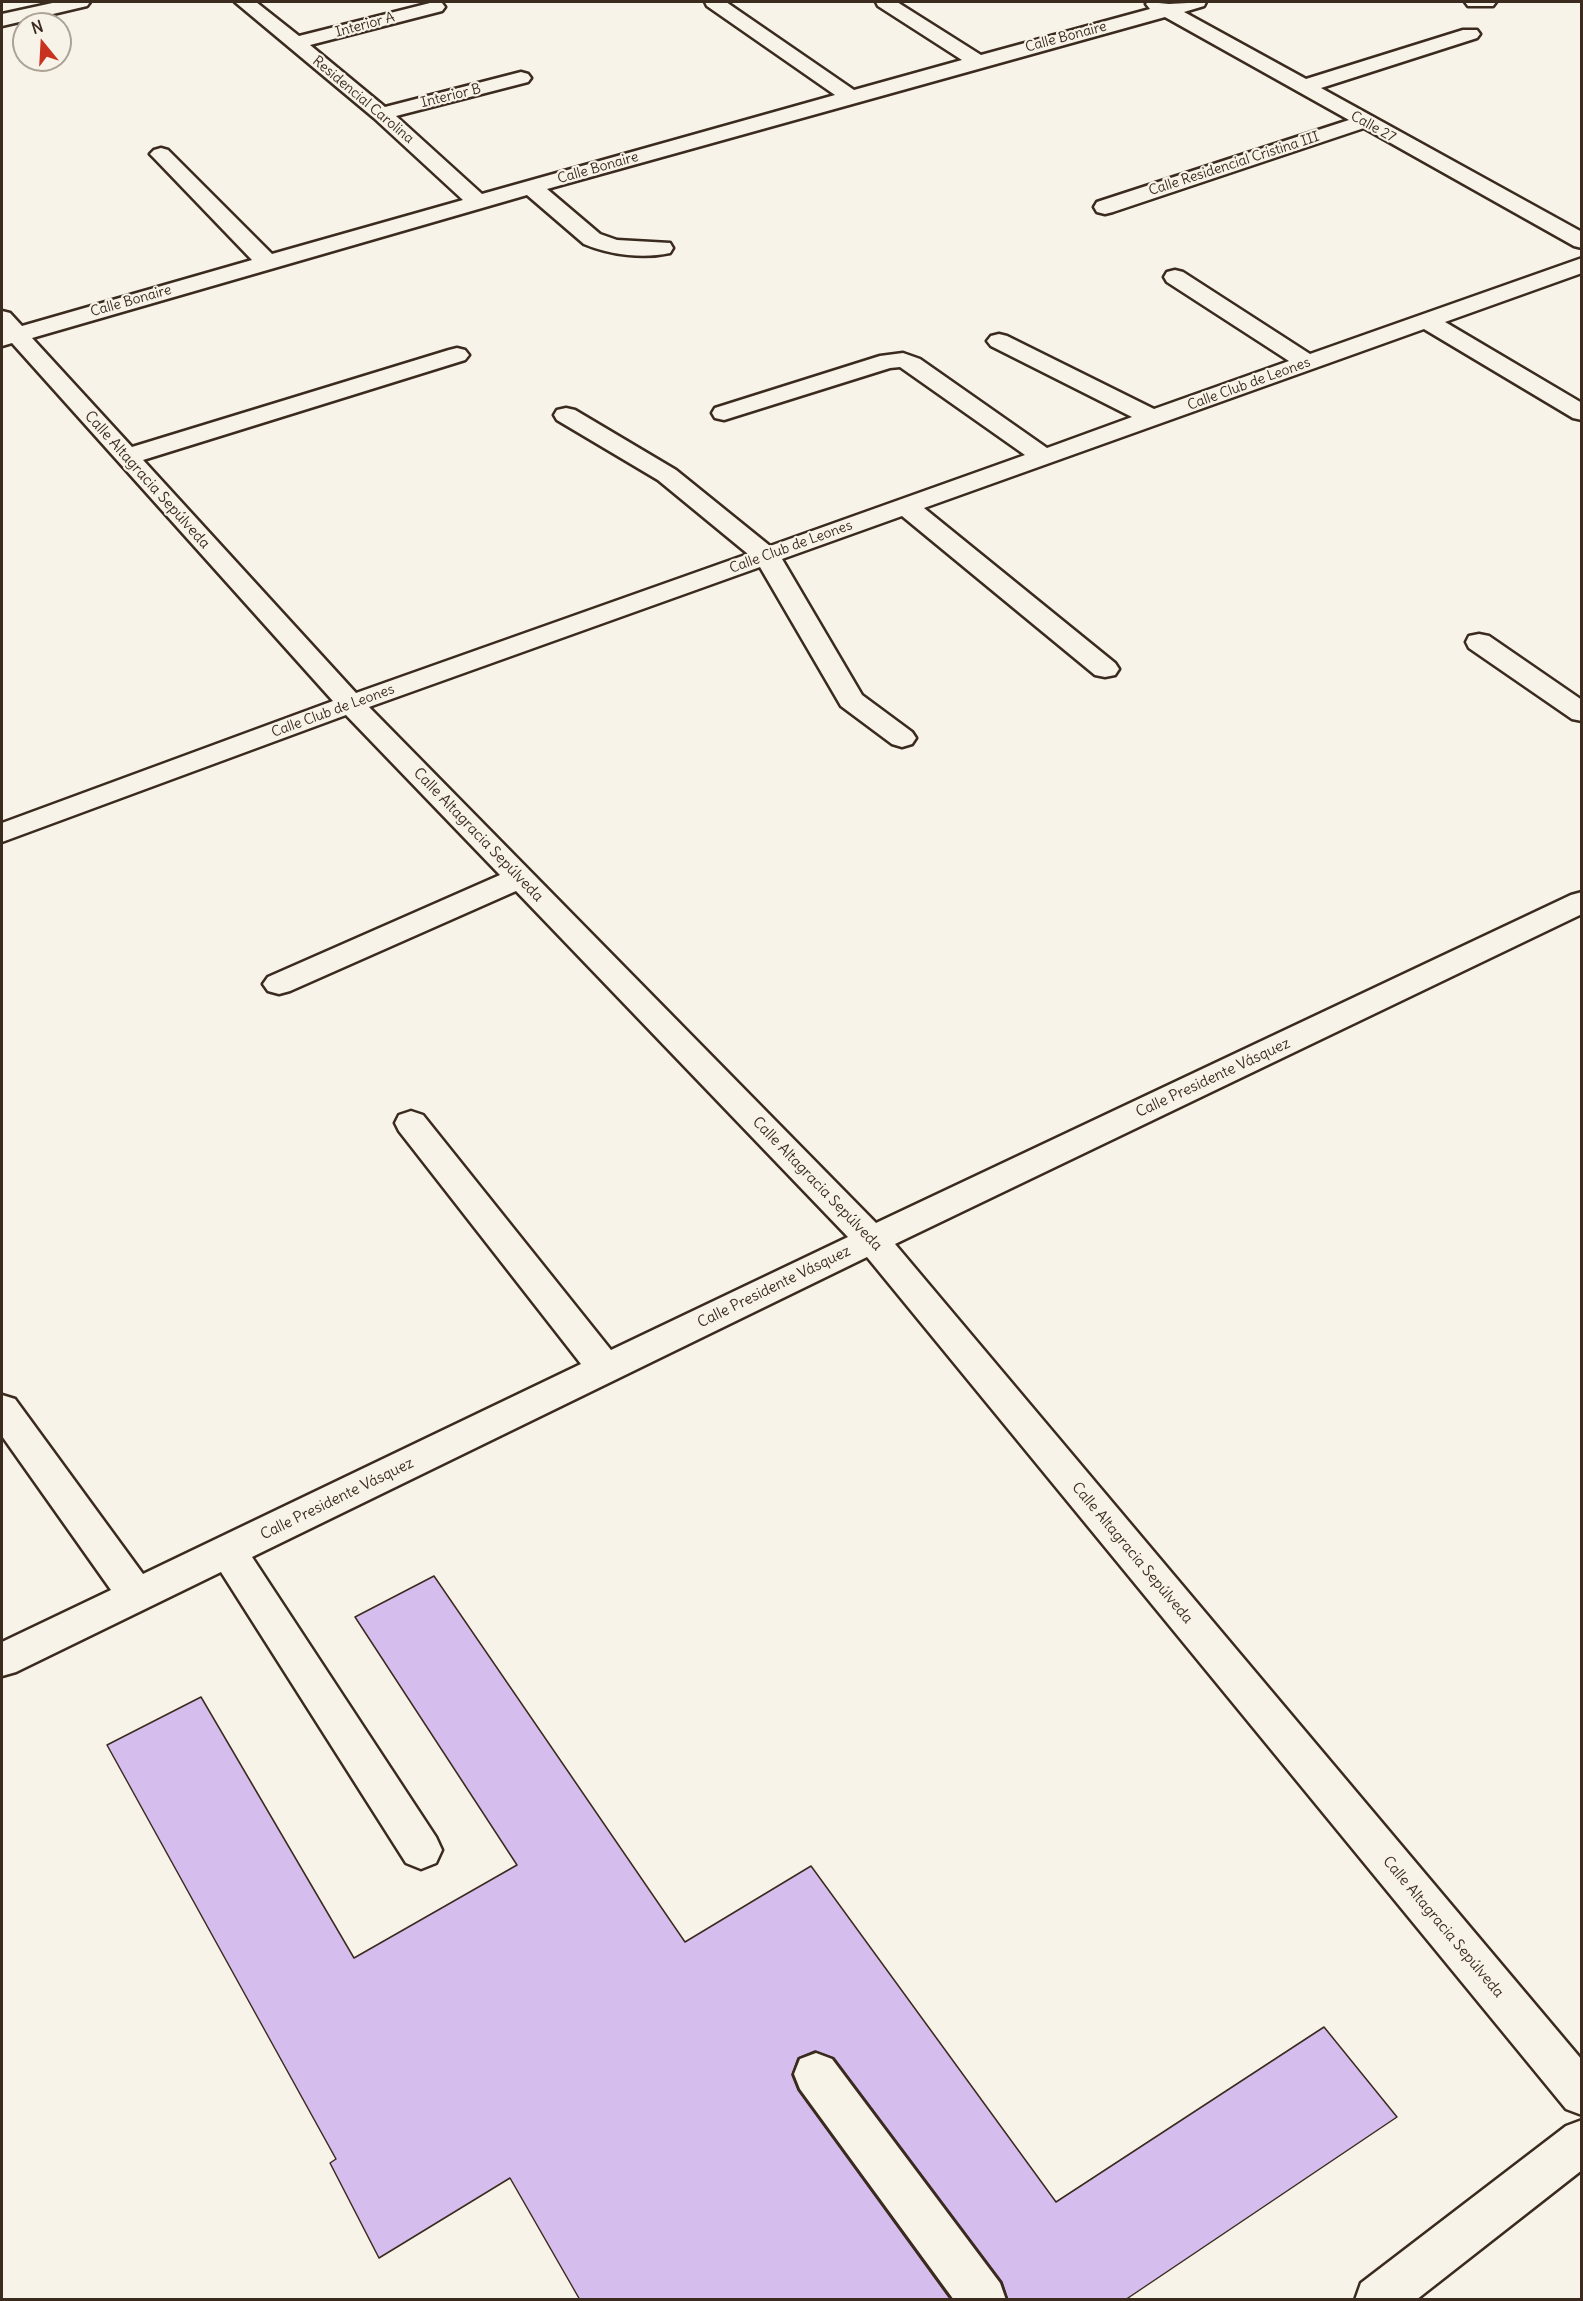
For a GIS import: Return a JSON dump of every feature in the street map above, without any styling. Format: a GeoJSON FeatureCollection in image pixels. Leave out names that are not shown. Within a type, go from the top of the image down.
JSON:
{"type":"FeatureCollection","features":[{"type":"Feature","properties":{"kind":"street"},"geometry":{"type":"LineString","coordinates":[[2,20],[80,2]]}},
{"type":"Feature","properties":{"kind":"street","name":"Residencial Carolina"},"geometry":{"type":"LineString","coordinates":[[244,2],[381,114],[478,202]]}},
{"type":"Feature","properties":{"kind":"street"},"geometry":{"type":"LineString","coordinates":[[714,2],[851,97]]}},
{"type":"Feature","properties":{"kind":"street"},"geometry":{"type":"LineString","coordinates":[[885,2],[977,61]]}},
{"type":"Feature","properties":{"kind":"street","name":"Calle Bonaire"},"geometry":{"type":"LineString","coordinates":[[6,331],[266,261],[851,97],[1158,6],[1197,2]]}},
{"type":"Feature","properties":{"kind":"street"},"geometry":{"type":"LineString","coordinates":[[1475,2],[1486,2]]}},
{"type":"Feature","properties":{"kind":"street","name":"Calle 27"},"geometry":{"type":"LineString","coordinates":[[1158,6],[1363,122],[1581,241]]}},
{"type":"Feature","properties":{"kind":"street","name":"Interior A"},"geometry":{"type":"LineString","coordinates":[[296,43],[435,7]]}},
{"type":"Feature","properties":{"kind":"street"},"geometry":{"type":"LineString","coordinates":[[1303,87],[1470,34]]}},
{"type":"Feature","properties":{"kind":"street","name":"Interior B"},"geometry":{"type":"LineString","coordinates":[[381,114],[521,78]]}},
{"type":"Feature","properties":{"kind":"street","name":"Calle Residencial Cristina III"},"geometry":{"type":"LineString","coordinates":[[1105,207],[1363,122]]}},
{"type":"Feature","properties":{"kind":"street"},"geometry":{"type":"LineString","coordinates":[[161,154],[266,261]]}},
{"type":"Feature","properties":{"kind":"street"},"geometry":{"type":"LineString","coordinates":[[531,187],[592,238],[602,243],[626,248],[662,248]]}},
{"type":"Feature","properties":{"kind":"street","name":"Calle Club de Leones"},"geometry":{"type":"LineString","coordinates":[[2,833],[351,704],[1581,265]]}},
{"type":"Feature","properties":{"kind":"street"},"geometry":{"type":"LineString","coordinates":[[1175,278],[1308,363]]}},
{"type":"Feature","properties":{"kind":"street"},"geometry":{"type":"LineString","coordinates":[[1427,321],[1581,413]]}},
{"type":"Feature","properties":{"kind":"street","name":"Calle Altagracia Sepúlveda"},"geometry":{"type":"LineString","coordinates":[[6,331],[126,457],[351,704],[872,1240],[1581,2094]]}},
{"type":"Feature","properties":{"kind":"street"},"geometry":{"type":"LineString","coordinates":[[999,341],[1152,418]]}},
{"type":"Feature","properties":{"kind":"street"},"geometry":{"type":"LineString","coordinates":[[126,457],[457,355]]}},
{"type":"Feature","properties":{"kind":"street"},"geometry":{"type":"LineString","coordinates":[[724,413],[888,361],[903,360],[912,364],[1044,457]]}},
{"type":"Feature","properties":{"kind":"street"},"geometry":{"type":"LineString","coordinates":[[566,415],[667,475],[767,556],[851,700],[903,738]]}},
{"type":"Feature","properties":{"kind":"street"},"geometry":{"type":"LineString","coordinates":[[905,506],[1105,669]]}},
{"type":"Feature","properties":{"kind":"street"},"geometry":{"type":"LineString","coordinates":[[1479,642],[1581,713]]}},
{"type":"Feature","properties":{"kind":"street"},"geometry":{"type":"LineString","coordinates":[[279,984],[520,878]]}},
{"type":"Feature","properties":{"kind":"street","name":"Calle Presidente Vásquez"},"geometry":{"type":"LineString","coordinates":[[2,1660],[872,1240],[1581,902]]}},
{"type":"Feature","properties":{"kind":"street"},"geometry":{"type":"LineString","coordinates":[[411,1123],[605,1369]]}},
{"type":"Feature","properties":{"kind":"street"},"geometry":{"type":"LineString","coordinates":[[2,1409],[136,1596]]}},
{"type":"Feature","properties":{"kind":"street"},"geometry":{"type":"LineString","coordinates":[[228,1551],[422,1850]]}},
{"type":"Feature","properties":{"kind":"street"},"geometry":{"type":"LineString","coordinates":[[816,2074],[983,2300]]}},
{"type":"Feature","properties":{"kind":"street"},"geometry":{"type":"LineString","coordinates":[[1378,2300],[1581,2142]]}},
{"type":"Feature","properties":{"kind":"building"},"geometry":{"type":"Polygon","coordinates":[[[434,1576],[685,1942],[811,1866],[1056,2202],[1324,2027],[1397,2117],[1125,2300],[1008,2300],[1002,2282],[834,2058],[815,2051],[798,2058],[792,2075],[798,2090],[951,2300],[580,2300],[510,2178],[379,2258],[330,2163],[336,2159],[107,1745],[201,1697],[354,1958],[517,1865],[355,1617],[434,1576]]]}}]}
